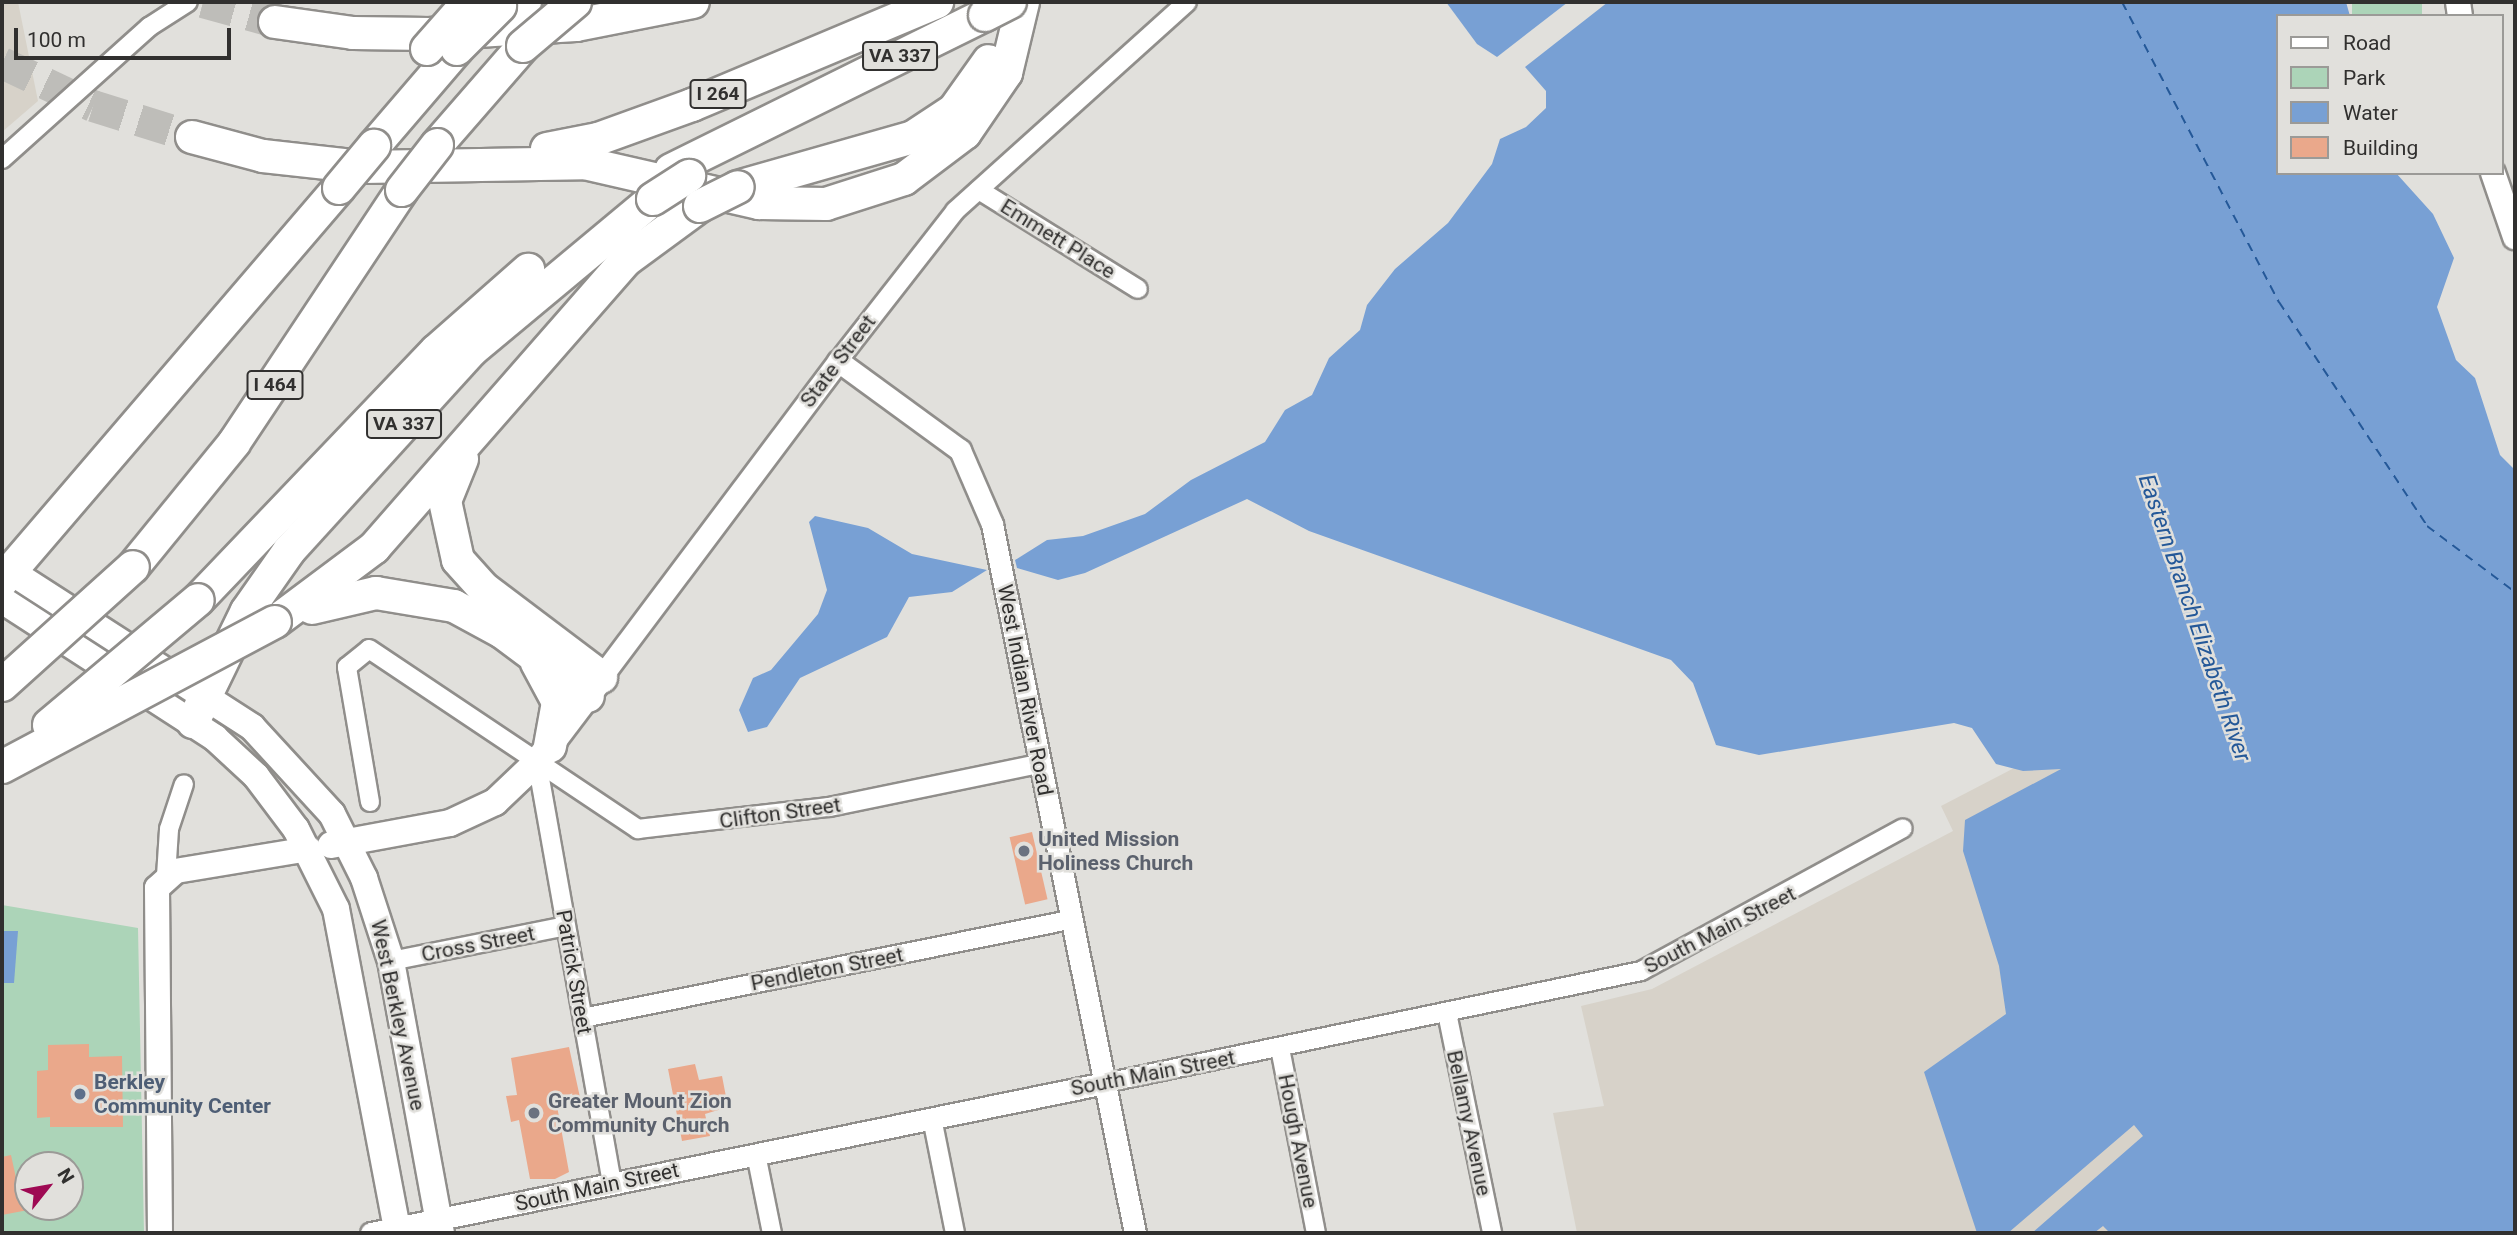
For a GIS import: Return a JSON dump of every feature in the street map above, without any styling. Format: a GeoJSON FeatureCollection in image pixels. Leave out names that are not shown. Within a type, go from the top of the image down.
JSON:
{"type":"FeatureCollection","features":[{"type":"Feature","properties":{"kind":"highway"},"geometry":{"type":"LineString","coordinates":[[275,22],[462,52],[523,46],[575,2]]}},
{"type":"Feature","properties":{"kind":"highway"},"geometry":{"type":"LineString","coordinates":[[4,579],[267,268],[365,146],[462,52],[610,2]]}},
{"type":"Feature","properties":{"kind":"highway"},"geometry":{"type":"LineString","coordinates":[[462,52],[693,2]]}},
{"type":"Feature","properties":{"kind":"highway","name":"I 264"},"geometry":{"type":"LineString","coordinates":[[192,137],[330,165],[491,162],[598,139],[668,114],[937,2]]}},
{"type":"Feature","properties":{"kind":"highway"},"geometry":{"type":"LineString","coordinates":[[491,162],[584,163],[782,205],[872,193],[931,162],[981,115],[1011,62],[1023,2]]}},
{"type":"Feature","properties":{"kind":"highway"},"geometry":{"type":"LineString","coordinates":[[2,767],[275,622],[374,548],[625,261],[700,206],[738,187],[890,146],[941,120],[982,75],[999,6]]}},
{"type":"Feature","properties":{"kind":"highway","name":"VA 337"},"geometry":{"type":"LineString","coordinates":[[210,695],[247,611],[315,521],[482,341],[644,196],[815,97],[999,6]]}},
{"type":"Feature","properties":{"kind":"highway","name":"I 464"},"geometry":{"type":"LineString","coordinates":[[2,685],[133,567],[234,443],[429,146],[462,52]]}},
{"type":"Feature","properties":{"kind":"highway"},"geometry":{"type":"LineString","coordinates":[[2,757],[68,712],[198,600],[474,316],[644,196]]}},
{"type":"Feature","properties":{"kind":"highway"},"geometry":{"type":"LineString","coordinates":[[476,430],[446,501],[458,560],[483,588],[594,686]]}},
{"type":"Feature","properties":{"kind":"highway"},"geometry":{"type":"LineString","coordinates":[[275,622],[349,597],[404,594],[454,606],[527,651],[594,686]]}},
{"type":"Feature","properties":{"kind":"highway"},"geometry":{"type":"LineString","coordinates":[[527,651],[556,693],[558,718],[544,754]]}},
{"type":"Feature","properties":{"kind":"highway"},"geometry":{"type":"LineString","coordinates":[[193,722],[210,695]]}},
{"type":"Feature","properties":{"kind":"main road"},"geometry":{"type":"LineString","coordinates":[[2494,175],[2515,237]]}},
{"type":"Feature","properties":{"kind":"main road","name":"West Berkley Avenue"},"geometry":{"type":"LineString","coordinates":[[4,579],[210,695],[299,770],[348,842],[391,961],[440,1227]]}},
{"type":"Feature","properties":{"kind":"main road","name":"West Berkley Avenue"},"geometry":{"type":"LineString","coordinates":[[4,579],[193,722],[256,776],[309,849],[338,920],[397,1231]]}},
{"type":"Feature","properties":{"kind":"main road","name":"State Street"},"geometry":{"type":"LineString","coordinates":[[544,754],[594,686]]}},
{"type":"Feature","properties":{"kind":"main road"},"geometry":{"type":"LineString","coordinates":[[160,1233],[154,898],[166,876],[469,816],[513,789],[544,754]]}},
{"type":"Feature","properties":{"kind":"street"},"geometry":{"type":"LineString","coordinates":[[2,159],[149,27],[188,2]]}},
{"type":"Feature","properties":{"kind":"street","name":"State Street"},"geometry":{"type":"LineString","coordinates":[[594,686],[934,235],[979,190],[1187,2]]}},
{"type":"Feature","properties":{"kind":"street","name":"Emmett Place"},"geometry":{"type":"LineString","coordinates":[[979,190],[1138,289]]}},
{"type":"Feature","properties":{"kind":"street","name":"West Indian River Road"},"geometry":{"type":"LineString","coordinates":[[838,361],[960,450],[980,483],[995,542],[1135,1233]]}},
{"type":"Feature","properties":{"kind":"street","name":"Clifton Street"},"geometry":{"type":"LineString","coordinates":[[370,802],[347,667],[374,649],[544,754],[627,824],[650,830],[829,807],[1039,764]]}},
{"type":"Feature","properties":{"kind":"street","name":"Patrick Street"},"geometry":{"type":"LineString","coordinates":[[544,754],[566,926],[612,1183]]}},
{"type":"Feature","properties":{"kind":"street"},"geometry":{"type":"LineString","coordinates":[[166,876],[169,829],[184,784]]}},
{"type":"Feature","properties":{"kind":"street","name":"South Main Street"},"geometry":{"type":"LineString","coordinates":[[371,1233],[440,1227],[612,1183],[1280,1048],[1641,971],[1903,828]]}},
{"type":"Feature","properties":{"kind":"street","name":"Pendleton Street"},"geometry":{"type":"LineString","coordinates":[[583,1018],[1071,920]]}},
{"type":"Feature","properties":{"kind":"street","name":"Cross Street"},"geometry":{"type":"LineString","coordinates":[[391,961],[566,926]]}},
{"type":"Feature","properties":{"kind":"street","name":"Bellamy Avenue"},"geometry":{"type":"LineString","coordinates":[[1447,1013],[1492,1233]]}},
{"type":"Feature","properties":{"kind":"street","name":"Hough Avenue"},"geometry":{"type":"LineString","coordinates":[[1280,1048],[1316,1233]]}},
{"type":"Feature","properties":{"kind":"street"},"geometry":{"type":"LineString","coordinates":[[932,1118],[955,1233]]}},
{"type":"Feature","properties":{"kind":"street"},"geometry":{"type":"LineString","coordinates":[[756,1154],[772,1233]]}},
{"type":"Feature","properties":{"kind":"shaded area"},"geometry":{"type":"Polygon","coordinates":[[[2,2],[18,2],[38,101],[2,132],[2,2]]]}},
{"type":"Feature","properties":{"kind":"shaded area"},"geometry":{"type":"Polygon","coordinates":[[[2070,739],[2240,1233],[1577,1233],[1553,1113],[1604,1106],[1581,1006],[1652,989],[1953,831],[1941,806],[2070,739]]]}},
{"type":"Feature","properties":{"kind":"green space"},"geometry":{"type":"Polygon","coordinates":[[[2352,2],[2422,2],[2422,14],[2352,14],[2352,2]]]}},
{"type":"Feature","properties":{"kind":"green space"},"geometry":{"type":"Polygon","coordinates":[[[2,905],[138,928],[144,1233],[2,1233],[2,905]]]}},
{"type":"Feature","properties":{"kind":"water"},"geometry":{"type":"Polygon","coordinates":[[[1446,2],[1568,2],[1497,57],[1477,44],[1446,2]]]}},
{"type":"Feature","properties":{"kind":"water","name":"Eastern Branch Elizabeth River"},"geometry":{"type":"Polygon","coordinates":[[[1608,2],[2346,2],[2349,14],[2276,14],[2276,175],[2398,175],[2433,214],[2454,258],[2437,307],[2456,360],[2475,378],[2500,455],[2515,470],[2515,1233],[2110,1233],[2103,1226],[2094,1233],[2032,1233],[2143,1136],[2134,1125],[2008,1233],[1977,1233],[1924,1072],[2006,1014],[1999,966],[1963,851],[1965,820],[2061,769],[2023,771],[1996,764],[1972,728],[1954,723],[1759,755],[1716,745],[1693,683],[1671,660],[1309,531],[1247,499],[1085,573],[1058,580],[1017,568],[1015,560],[1047,540],[1083,536],[1145,514],[1191,480],[1265,442],[1285,410],[1312,395],[1329,358],[1360,330],[1367,305],[1395,269],[1448,223],[1492,164],[1500,139],[1526,127],[1546,108],[1546,91],[1525,67],[1608,2]]]}},
{"type":"Feature","properties":{"kind":"water"},"geometry":{"type":"Polygon","coordinates":[[[815,516],[868,528],[912,554],[987,570],[952,592],[909,597],[887,637],[800,678],[767,727],[748,732],[739,710],[753,678],[771,670],[818,614],[827,590],[809,522],[815,516]]]}},
{"type":"Feature","properties":{"kind":"water"},"geometry":{"type":"Polygon","coordinates":[[[2,931],[18,931],[14,983],[2,983],[2,931]]]}},
{"type":"Feature","properties":{"kind":"building","name":"United Mission Holiness Church"},"geometry":{"type":"Polygon","coordinates":[[[1032,832],[1048,899],[1025,904],[1010,837],[1032,832]]]}},
{"type":"Feature","properties":{"kind":"building","name":"Berkley Community Center"},"geometry":{"type":"Polygon","coordinates":[[[89,1044],[89,1057],[122,1056],[123,1127],[50,1127],[50,1117],[37,1118],[37,1071],[48,1070],[48,1045],[89,1044]]]}},
{"type":"Feature","properties":{"kind":"building","name":"Greater Mount Zion Community Church"},"geometry":{"type":"Polygon","coordinates":[[[569,1047],[581,1102],[557,1106],[569,1172],[555,1179],[530,1179],[519,1120],[511,1122],[506,1096],[517,1095],[511,1058],[569,1047]]]}},
{"type":"Feature","properties":{"kind":"building"},"geometry":{"type":"Polygon","coordinates":[[[695,1064],[699,1080],[722,1076],[728,1107],[705,1114],[710,1136],[682,1141],[668,1069],[695,1064]]]}},
{"type":"Feature","properties":{"kind":"building"},"geometry":{"type":"Polygon","coordinates":[[[11,1155],[14,1169],[14,1213],[2,1215],[2,1157],[11,1155]]]}},
{"type":"Feature","properties":{"kind":"ferry route"},"geometry":{"type":"LineString","coordinates":[[2122,2],[2279,302],[2427,526],[2515,592]]}},
{"type":"Feature","properties":{"kind":"tunnel"},"geometry":{"type":"LineString","coordinates":[[203,2],[275,22]]}},
{"type":"Feature","properties":{"kind":"tunnel"},"geometry":{"type":"LineString","coordinates":[[2,63],[93,106],[192,137]]}},
{"type":"Feature","properties":{"kind":"place","name":"United Mission Holiness Church"},"geometry":{"type":"Point","coordinates":[1024,851]}},
{"type":"Feature","properties":{"kind":"place","name":"Berkley Community Center"},"geometry":{"type":"Point","coordinates":[80,1094]}},
{"type":"Feature","properties":{"kind":"place","name":"Greater Mount Zion Community Church"},"geometry":{"type":"Point","coordinates":[534,1113]}}]}
